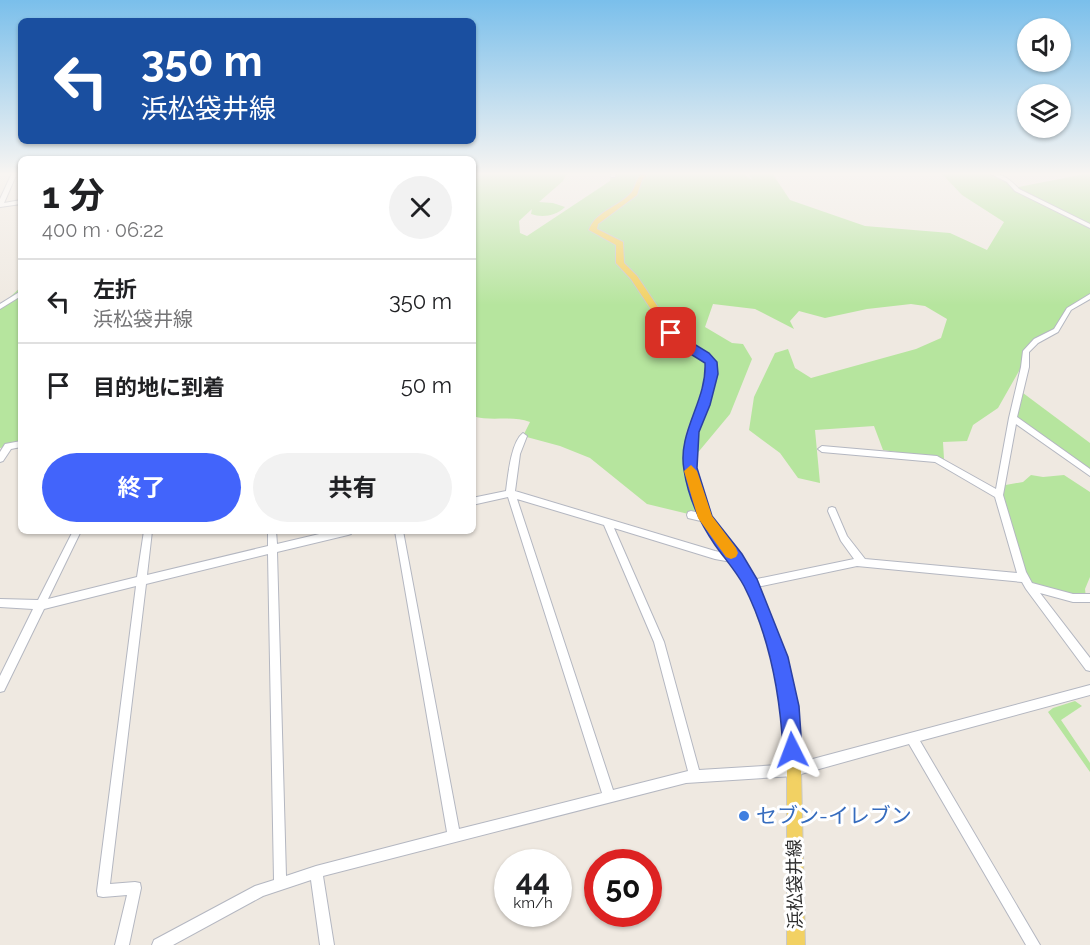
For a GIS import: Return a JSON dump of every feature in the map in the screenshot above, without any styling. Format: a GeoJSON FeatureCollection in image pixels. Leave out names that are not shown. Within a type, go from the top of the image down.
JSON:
{"type":"FeatureCollection","features":[{"type":"Feature","properties":{"kind":"main road","name":"浜松袋井線"},"geometry":{"type":"LineString","coordinates":[[603,217],[595,223],[592,230],[620,244],[620,263],[634,278],[671,333],[680,342],[711,362],[709,388],[701,414],[692,432],[690,468],[705,518],[722,543],[737,559],[752,584],[786,682],[794,770],[796,945]]}},
{"type":"Feature","properties":{"kind":"street"},"geometry":{"type":"LineString","coordinates":[[1072,217],[1090,226]]}},
{"type":"Feature","properties":{"kind":"street"},"geometry":{"type":"LineString","coordinates":[[0,307],[18,296]]}},
{"type":"Feature","properties":{"kind":"street"},"geometry":{"type":"LineString","coordinates":[[1090,296],[1069,309],[1056,330],[1036,341],[1026,351],[1025,367],[999,495],[1026,582],[1090,666]]}},
{"type":"Feature","properties":{"kind":"street"},"geometry":{"type":"LineString","coordinates":[[1013,418],[1090,472]]}},
{"type":"Feature","properties":{"kind":"street"},"geometry":{"type":"LineString","coordinates":[[523,436],[516,454],[509,487],[510,493],[609,797]]}},
{"type":"Feature","properties":{"kind":"street"},"geometry":{"type":"LineString","coordinates":[[0,459],[8,446],[18,444]]}},
{"type":"Feature","properties":{"kind":"street"},"geometry":{"type":"LineString","coordinates":[[822,449],[938,459],[999,495]]}},
{"type":"Feature","properties":{"kind":"street"},"geometry":{"type":"LineString","coordinates":[[476,501],[510,493],[715,555],[737,559]]}},
{"type":"Feature","properties":{"kind":"street"},"geometry":{"type":"LineString","coordinates":[[832,511],[844,538],[861,562]]}},
{"type":"Feature","properties":{"kind":"street"},"geometry":{"type":"LineString","coordinates":[[691,515],[705,518]]}},
{"type":"Feature","properties":{"kind":"street"},"geometry":{"type":"LineString","coordinates":[[607,522],[659,642],[695,777]]}},
{"type":"Feature","properties":{"kind":"street"},"geometry":{"type":"LineString","coordinates":[[0,687],[76,534]]}},
{"type":"Feature","properties":{"kind":"street"},"geometry":{"type":"LineString","coordinates":[[122,945],[135,888],[103,891],[148,534]]}},
{"type":"Feature","properties":{"kind":"street"},"geometry":{"type":"LineString","coordinates":[[272,534],[280,883]]}},
{"type":"Feature","properties":{"kind":"street"},"geometry":{"type":"LineString","coordinates":[[0,603],[41,605],[335,534]]}},
{"type":"Feature","properties":{"kind":"street"},"geometry":{"type":"LineString","coordinates":[[400,534],[454,837]]}},
{"type":"Feature","properties":{"kind":"street"},"geometry":{"type":"LineString","coordinates":[[752,584],[861,562],[1026,582],[1073,598],[1090,598]]}},
{"type":"Feature","properties":{"kind":"street"},"geometry":{"type":"LineString","coordinates":[[159,945],[260,891],[316,872],[695,777],[794,770],[1090,690]]}},
{"type":"Feature","properties":{"kind":"street"},"geometry":{"type":"LineString","coordinates":[[912,738],[1033,945]]}},
{"type":"Feature","properties":{"kind":"street"},"geometry":{"type":"LineString","coordinates":[[316,872],[327,945]]}},
{"type":"Feature","properties":{"kind":"green space"},"geometry":{"type":"Polygon","coordinates":[[[476,217],[523,217],[519,221],[520,233],[527,236],[556,217],[839,217],[865,226],[950,233],[987,250],[1004,222],[996,217],[1090,217],[1090,298],[1068,310],[1060,326],[1036,341],[998,408],[973,425],[967,441],[943,442],[944,459],[883,450],[874,426],[815,430],[820,483],[798,478],[780,453],[749,430],[754,397],[775,353],[788,349],[795,368],[811,378],[916,349],[941,338],[947,319],[925,306],[911,304],[867,309],[825,318],[799,311],[790,321],[794,329],[755,309],[713,304],[705,327],[732,343],[743,344],[752,359],[730,414],[690,462],[705,518],[647,504],[590,458],[560,446],[523,436],[530,422],[516,419],[476,417],[476,217]]]}},
{"type":"Feature","properties":{"kind":"green space"},"geometry":{"type":"Polygon","coordinates":[[[18,290],[18,445],[0,448],[0,306],[18,290]]]}},
{"type":"Feature","properties":{"kind":"green space"},"geometry":{"type":"Polygon","coordinates":[[[1019,390],[1090,443],[1090,473],[1013,418],[1019,390]]]}},
{"type":"Feature","properties":{"kind":"green space"},"geometry":{"type":"Polygon","coordinates":[[[1031,475],[1043,477],[1064,475],[1090,492],[1090,577],[1085,589],[1086,598],[1029,586],[1000,486],[1023,482],[1031,475]]]}},
{"type":"Feature","properties":{"kind":"green space"},"geometry":{"type":"Polygon","coordinates":[[[1075,701],[1082,706],[1061,720],[1090,763],[1090,772],[1048,712],[1053,708],[1075,701]]]}},
{"type":"Feature","properties":{"kind":"slow traffic"},"geometry":{"type":"LineString","coordinates":[[691,471],[705,518],[731,553]]}},
{"type":"Feature","properties":{"kind":"place","name":"セブン-イレブン"},"geometry":{"type":"Point","coordinates":[744,816]}},
{"type":"Feature","properties":{"kind":"route"},"geometry":{"type":"LineString","coordinates":[[671,333],[680,342],[711,362],[712,374],[704,405],[692,432],[690,468],[705,518],[722,543],[737,559],[752,584],[779,657],[790,706],[792,750]]}}]}
